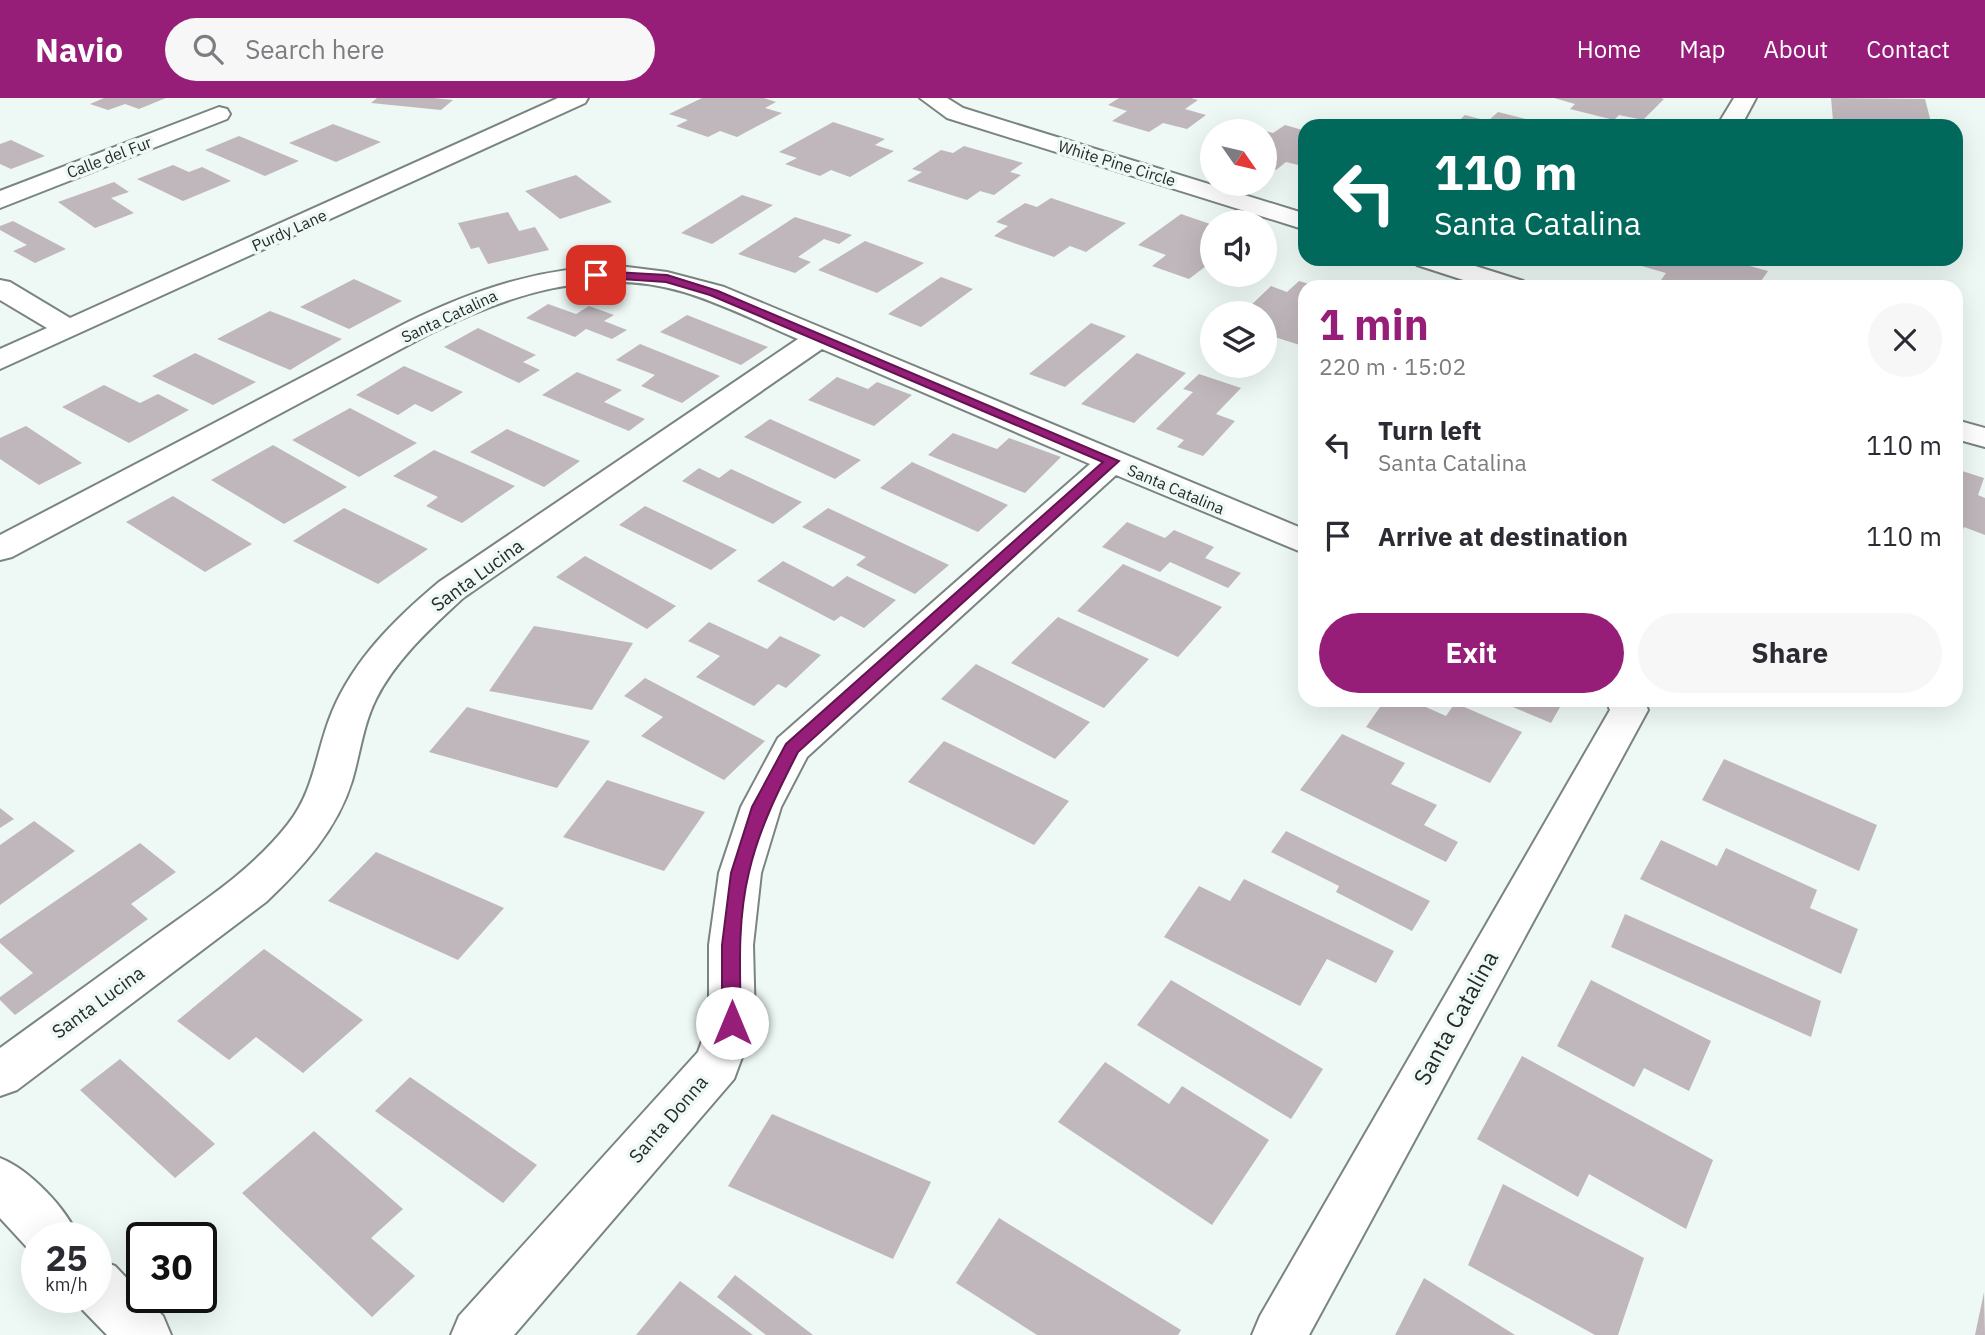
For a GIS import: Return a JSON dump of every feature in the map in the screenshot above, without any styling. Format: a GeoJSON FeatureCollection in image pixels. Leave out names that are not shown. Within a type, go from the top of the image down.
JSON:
{"type":"FeatureCollection","features":[{"type":"Feature","properties":{"kind":"street","name":"Purdy Lane"},"geometry":{"type":"LineString","coordinates":[[0,360],[577,98]]}},
{"type":"Feature","properties":{"kind":"street","name":"White Pine Circle"},"geometry":{"type":"LineString","coordinates":[[931,98],[955,113],[1298,220]]}},
{"type":"Feature","properties":{"kind":"street"},"geometry":{"type":"LineString","coordinates":[[1733,119],[1745,98]]}},
{"type":"Feature","properties":{"kind":"street","name":"Calle del Fur"},"geometry":{"type":"LineString","coordinates":[[0,200],[219,114]]}},
{"type":"Feature","properties":{"kind":"street"},"geometry":{"type":"LineString","coordinates":[[1448,266],[1491,280]]}},
{"type":"Feature","properties":{"kind":"street"},"geometry":{"type":"LineString","coordinates":[[1485,278],[1499,266]]}},
{"type":"Feature","properties":{"kind":"street","name":"Santa Catalina"},"geometry":{"type":"LineString","coordinates":[[3,544],[408,335],[492,295],[522,286],[581,275],[630,275],[667,279],[714,293],[1298,540]]}},
{"type":"Feature","properties":{"kind":"street"},"geometry":{"type":"LineString","coordinates":[[0,288],[68,329]]}},
{"type":"Feature","properties":{"kind":"street","name":"Santa Lucina"},"geometry":{"type":"LineString","coordinates":[[0,1075],[251,890],[285,859],[310,825],[327,794],[343,731],[357,699],[397,641],[423,615],[451,590],[820,338]]}},
{"type":"Feature","properties":{"kind":"street"},"geometry":{"type":"LineString","coordinates":[[1963,431],[1985,438]]}},
{"type":"Feature","properties":{"kind":"street","name":"Santa Donna"},"geometry":{"type":"LineString","coordinates":[[478,1335],[717,1064],[732,1023],[731,945],[740,873],[761,807],[792,748],[1112,461]]}},
{"type":"Feature","properties":{"kind":"street","name":"Santa Catalina"},"geometry":{"type":"LineString","coordinates":[[1279,1335],[1629,710],[1628,707]]}},
{"type":"Feature","properties":{"kind":"street"},"geometry":{"type":"LineString","coordinates":[[0,1182],[38,1222]]}},
{"type":"Feature","properties":{"kind":"street"},"geometry":{"type":"LineString","coordinates":[[112,1302],[144,1335]]}},
{"type":"Feature","properties":{"kind":"building"},"geometry":{"type":"Polygon","coordinates":[[[104,98],[166,98],[139,109],[125,104],[108,110],[90,104],[104,98]]]}},
{"type":"Feature","properties":{"kind":"building"},"geometry":{"type":"Polygon","coordinates":[[[377,98],[453,100],[441,110],[371,103],[377,98]]]}},
{"type":"Feature","properties":{"kind":"building"},"geometry":{"type":"Polygon","coordinates":[[[702,98],[764,98],[776,102],[765,108],[782,113],[737,137],[720,131],[708,137],[676,126],[688,120],[669,114],[702,98]]]}},
{"type":"Feature","properties":{"kind":"building"},"geometry":{"type":"Polygon","coordinates":[[[1119,98],[1191,98],[1198,100],[1185,109],[1206,115],[1187,129],[1163,123],[1149,132],[1112,121],[1127,111],[1108,105],[1119,98]]]}},
{"type":"Feature","properties":{"kind":"building"},"geometry":{"type":"Polygon","coordinates":[[[1554,98],[1664,99],[1644,119],[1619,115],[1610,119],[1570,109],[1575,104],[1554,98]]]}},
{"type":"Feature","properties":{"kind":"building"},"geometry":{"type":"Polygon","coordinates":[[[1831,98],[1925,99],[1930,119],[1833,119],[1831,98]]]}},
{"type":"Feature","properties":{"kind":"building"},"geometry":{"type":"Polygon","coordinates":[[[1498,112],[1526,119],[1490,119],[1498,112]]]}},
{"type":"Feature","properties":{"kind":"building"},"geometry":{"type":"Polygon","coordinates":[[[1465,115],[1480,119],[1461,119],[1465,115]]]}},
{"type":"Feature","properties":{"kind":"building"},"geometry":{"type":"Polygon","coordinates":[[[833,122],[885,139],[875,145],[894,151],[850,177],[831,170],[820,176],[785,164],[797,158],[779,152],[833,122]]]}},
{"type":"Feature","properties":{"kind":"building"},"geometry":{"type":"Polygon","coordinates":[[[333,124],[381,142],[336,162],[289,143],[333,124]]]}},
{"type":"Feature","properties":{"kind":"building"},"geometry":{"type":"Polygon","coordinates":[[[1285,125],[1298,129],[1298,165],[1286,162],[1278,168],[1278,130],[1285,125]]]}},
{"type":"Feature","properties":{"kind":"building"},"geometry":{"type":"Polygon","coordinates":[[[239,136],[299,161],[265,176],[205,150],[239,136]]]}},
{"type":"Feature","properties":{"kind":"building"},"geometry":{"type":"Polygon","coordinates":[[[11,140],[45,156],[11,169],[0,164],[0,144],[11,140]]]}},
{"type":"Feature","properties":{"kind":"building"},"geometry":{"type":"Polygon","coordinates":[[[964,146],[1023,163],[1010,172],[1021,175],[994,195],[980,191],[967,200],[907,181],[922,172],[912,169],[941,150],[953,153],[964,146]]]}},
{"type":"Feature","properties":{"kind":"building"},"geometry":{"type":"Polygon","coordinates":[[[173,165],[189,172],[202,167],[231,181],[183,201],[137,179],[173,165]]]}},
{"type":"Feature","properties":{"kind":"building"},"geometry":{"type":"Polygon","coordinates":[[[576,175],[612,202],[560,219],[525,191],[576,175]]]}},
{"type":"Feature","properties":{"kind":"building"},"geometry":{"type":"Polygon","coordinates":[[[114,182],[129,192],[111,198],[134,213],[95,228],[58,202],[114,182]]]}},
{"type":"Feature","properties":{"kind":"building"},"geometry":{"type":"Polygon","coordinates":[[[742,195],[773,205],[712,244],[681,233],[742,195]]]}},
{"type":"Feature","properties":{"kind":"building"},"geometry":{"type":"Polygon","coordinates":[[[1051,198],[1126,223],[1086,252],[1070,246],[1054,257],[994,236],[1008,226],[996,222],[1025,203],[1037,207],[1051,198]]]}},
{"type":"Feature","properties":{"kind":"building"},"geometry":{"type":"Polygon","coordinates":[[[508,212],[519,231],[535,227],[549,250],[488,264],[479,247],[471,249],[458,223],[508,212]]]}},
{"type":"Feature","properties":{"kind":"building"},"geometry":{"type":"Polygon","coordinates":[[[1181,214],[1200,221],[1200,271],[1189,279],[1152,266],[1166,255],[1138,245],[1181,214]]]}},
{"type":"Feature","properties":{"kind":"building"},"geometry":{"type":"Polygon","coordinates":[[[795,217],[852,235],[839,244],[824,239],[798,257],[811,262],[795,273],[738,254],[795,217]]]}},
{"type":"Feature","properties":{"kind":"building"},"geometry":{"type":"Polygon","coordinates":[[[13,221],[66,249],[35,263],[13,251],[27,245],[0,230],[0,226],[13,221]]]}},
{"type":"Feature","properties":{"kind":"building"},"geometry":{"type":"Polygon","coordinates":[[[865,241],[924,263],[877,293],[818,270],[865,241]]]}},
{"type":"Feature","properties":{"kind":"building"},"geometry":{"type":"Polygon","coordinates":[[[1642,266],[1750,266],[1768,271],[1762,280],[1661,280],[1666,273],[1642,266]]]}},
{"type":"Feature","properties":{"kind":"building"},"geometry":{"type":"Polygon","coordinates":[[[941,277],[973,289],[921,327],[888,314],[941,277]]]}},
{"type":"Feature","properties":{"kind":"building"},"geometry":{"type":"Polygon","coordinates":[[[354,279],[402,301],[349,329],[300,307],[354,279]]]}},
{"type":"Feature","properties":{"kind":"building"},"geometry":{"type":"Polygon","coordinates":[[[1298,282],[1298,344],[1277,338],[1277,301],[1255,301],[1270,287],[1287,292],[1298,282]]]}},
{"type":"Feature","properties":{"kind":"building"},"geometry":{"type":"Polygon","coordinates":[[[548,304],[576,314],[589,306],[614,315],[604,321],[627,330],[612,339],[586,329],[575,337],[526,318],[548,304]]]}},
{"type":"Feature","properties":{"kind":"building"},"geometry":{"type":"Polygon","coordinates":[[[270,311],[342,339],[290,370],[217,339],[270,311]]]}},
{"type":"Feature","properties":{"kind":"building"},"geometry":{"type":"Polygon","coordinates":[[[687,315],[768,347],[741,365],[660,332],[687,315]]]}},
{"type":"Feature","properties":{"kind":"building"},"geometry":{"type":"Polygon","coordinates":[[[1091,323],[1126,336],[1065,387],[1029,374],[1091,323]]]}},
{"type":"Feature","properties":{"kind":"building"},"geometry":{"type":"Polygon","coordinates":[[[478,328],[536,355],[523,362],[540,370],[519,383],[444,347],[478,328]]]}},
{"type":"Feature","properties":{"kind":"building"},"geometry":{"type":"Polygon","coordinates":[[[640,344],[720,376],[682,403],[641,386],[655,375],[616,360],[640,344]]]}},
{"type":"Feature","properties":{"kind":"building"},"geometry":{"type":"Polygon","coordinates":[[[195,353],[256,382],[213,405],[152,376],[195,353]]]}},
{"type":"Feature","properties":{"kind":"building"},"geometry":{"type":"Polygon","coordinates":[[[1137,353],[1186,373],[1134,423],[1081,404],[1137,353]]]}},
{"type":"Feature","properties":{"kind":"building"},"geometry":{"type":"Polygon","coordinates":[[[404,366],[463,392],[432,412],[415,404],[398,415],[356,395],[404,366]]]}},
{"type":"Feature","properties":{"kind":"building"},"geometry":{"type":"Polygon","coordinates":[[[577,372],[622,390],[604,402],[645,419],[629,431],[542,395],[577,372]]]}},
{"type":"Feature","properties":{"kind":"building"},"geometry":{"type":"Polygon","coordinates":[[[1199,374],[1200,378],[1211,378],[1241,388],[1216,414],[1235,421],[1203,456],[1177,447],[1184,440],[1156,429],[1193,392],[1183,389],[1199,374]]]}},
{"type":"Feature","properties":{"kind":"building"},"geometry":{"type":"Polygon","coordinates":[[[837,377],[868,389],[877,382],[912,395],[874,426],[808,400],[837,377]]]}},
{"type":"Feature","properties":{"kind":"building"},"geometry":{"type":"Polygon","coordinates":[[[104,385],[140,403],[158,394],[189,410],[129,443],[62,407],[104,385]]]}},
{"type":"Feature","properties":{"kind":"building"},"geometry":{"type":"Polygon","coordinates":[[[350,408],[417,443],[359,477],[292,440],[350,408]]]}},
{"type":"Feature","properties":{"kind":"building"},"geometry":{"type":"Polygon","coordinates":[[[770,419],[861,460],[835,479],[744,437],[770,419]]]}},
{"type":"Feature","properties":{"kind":"building"},"geometry":{"type":"Polygon","coordinates":[[[26,426],[82,463],[39,485],[0,459],[0,438],[26,426]]]}},
{"type":"Feature","properties":{"kind":"building"},"geometry":{"type":"Polygon","coordinates":[[[507,429],[580,461],[544,487],[470,452],[507,429]]]}},
{"type":"Feature","properties":{"kind":"building"},"geometry":{"type":"Polygon","coordinates":[[[953,433],[997,449],[1009,438],[1061,457],[1025,493],[928,455],[953,433]]]}},
{"type":"Feature","properties":{"kind":"building"},"geometry":{"type":"Polygon","coordinates":[[[273,445],[347,487],[284,524],[211,480],[273,445]]]}},
{"type":"Feature","properties":{"kind":"building"},"geometry":{"type":"Polygon","coordinates":[[[434,450],[515,486],[462,523],[426,506],[438,497],[393,476],[434,450]]]}},
{"type":"Feature","properties":{"kind":"building"},"geometry":{"type":"Polygon","coordinates":[[[912,462],[1008,505],[978,532],[880,488],[912,462]]]}},
{"type":"Feature","properties":{"kind":"building"},"geometry":{"type":"Polygon","coordinates":[[[699,468],[719,478],[731,469],[802,502],[773,524],[682,481],[699,468]]]}},
{"type":"Feature","properties":{"kind":"building"},"geometry":{"type":"Polygon","coordinates":[[[1963,471],[1984,478],[1978,495],[1985,498],[1985,535],[1964,527],[1963,530],[1963,471]]]}},
{"type":"Feature","properties":{"kind":"building"},"geometry":{"type":"Polygon","coordinates":[[[173,496],[252,544],[205,572],[126,522],[173,496]]]}},
{"type":"Feature","properties":{"kind":"building"},"geometry":{"type":"Polygon","coordinates":[[[645,506],[737,550],[711,570],[619,525],[645,506]]]}},
{"type":"Feature","properties":{"kind":"building"},"geometry":{"type":"Polygon","coordinates":[[[344,508],[428,549],[378,584],[293,541],[344,508]]]}},
{"type":"Feature","properties":{"kind":"building"},"geometry":{"type":"Polygon","coordinates":[[[828,508],[949,565],[915,594],[856,565],[866,557],[802,527],[828,508]]]}},
{"type":"Feature","properties":{"kind":"building"},"geometry":{"type":"Polygon","coordinates":[[[1127,522],[1165,538],[1174,530],[1214,547],[1205,558],[1241,573],[1228,588],[1170,562],[1160,572],[1102,547],[1127,522]]]}},
{"type":"Feature","properties":{"kind":"building"},"geometry":{"type":"Polygon","coordinates":[[[585,556],[676,606],[647,629],[556,577],[585,556]]]}},
{"type":"Feature","properties":{"kind":"building"},"geometry":{"type":"Polygon","coordinates":[[[783,561],[833,587],[847,576],[896,600],[864,628],[841,616],[834,621],[757,581],[783,561]]]}},
{"type":"Feature","properties":{"kind":"building"},"geometry":{"type":"Polygon","coordinates":[[[1123,564],[1222,607],[1178,657],[1077,611],[1123,564]]]}},
{"type":"Feature","properties":{"kind":"building"},"geometry":{"type":"Polygon","coordinates":[[[1058,617],[1149,659],[1104,708],[1011,663],[1058,617]]]}},
{"type":"Feature","properties":{"kind":"building"},"geometry":{"type":"Polygon","coordinates":[[[709,622],[767,649],[780,636],[821,655],[786,688],[778,684],[754,706],[696,677],[720,656],[688,641],[709,622]]]}},
{"type":"Feature","properties":{"kind":"building"},"geometry":{"type":"Polygon","coordinates":[[[534,626],[633,643],[592,710],[489,691],[534,626]]]}},
{"type":"Feature","properties":{"kind":"building"},"geometry":{"type":"Polygon","coordinates":[[[976,664],[1090,722],[1055,759],[941,699],[976,664]]]}},
{"type":"Feature","properties":{"kind":"building"},"geometry":{"type":"Polygon","coordinates":[[[645,678],[765,741],[724,780],[641,736],[663,717],[624,696],[645,678]]]}},
{"type":"Feature","properties":{"kind":"building"},"geometry":{"type":"Polygon","coordinates":[[[467,707],[590,741],[557,788],[429,752],[467,707]]]}},
{"type":"Feature","properties":{"kind":"building"},"geometry":{"type":"Polygon","coordinates":[[[1380,707],[1426,707],[1446,716],[1452,707],[1464,707],[1522,732],[1490,783],[1366,727],[1380,707]]]}},
{"type":"Feature","properties":{"kind":"building"},"geometry":{"type":"Polygon","coordinates":[[[1513,707],[1560,707],[1551,723],[1513,707]]]}},
{"type":"Feature","properties":{"kind":"building"},"geometry":{"type":"Polygon","coordinates":[[[1342,734],[1405,763],[1391,784],[1437,805],[1424,825],[1458,842],[1446,862],[1300,790],[1342,734]]]}},
{"type":"Feature","properties":{"kind":"building"},"geometry":{"type":"Polygon","coordinates":[[[944,741],[1069,801],[1034,845],[908,782],[944,741]]]}},
{"type":"Feature","properties":{"kind":"building"},"geometry":{"type":"Polygon","coordinates":[[[1724,759],[1877,825],[1859,871],[1702,800],[1724,759]]]}},
{"type":"Feature","properties":{"kind":"building"},"geometry":{"type":"Polygon","coordinates":[[[607,780],[705,812],[664,871],[563,837],[607,780]]]}},
{"type":"Feature","properties":{"kind":"building"},"geometry":{"type":"Polygon","coordinates":[[[0,808],[14,819],[0,828],[0,808]]]}},
{"type":"Feature","properties":{"kind":"building"},"geometry":{"type":"Polygon","coordinates":[[[34,821],[75,851],[0,905],[0,845],[34,821]]]}},
{"type":"Feature","properties":{"kind":"building"},"geometry":{"type":"Polygon","coordinates":[[[1286,831],[1430,901],[1412,931],[1336,892],[1339,886],[1271,852],[1286,831]]]}},
{"type":"Feature","properties":{"kind":"building"},"geometry":{"type":"Polygon","coordinates":[[[1661,840],[1717,866],[1726,848],[1817,890],[1810,908],[1858,929],[1841,974],[1640,879],[1661,840]]]}},
{"type":"Feature","properties":{"kind":"building"},"geometry":{"type":"Polygon","coordinates":[[[140,843],[176,872],[131,904],[148,919],[15,1015],[0,997],[33,973],[0,943],[0,939],[140,843]]]}},
{"type":"Feature","properties":{"kind":"building"},"geometry":{"type":"Polygon","coordinates":[[[376,852],[504,908],[458,960],[328,901],[376,852]]]}},
{"type":"Feature","properties":{"kind":"building"},"geometry":{"type":"Polygon","coordinates":[[[1244,879],[1394,951],[1376,983],[1327,959],[1300,1006],[1164,937],[1199,886],[1230,901],[1244,879]]]}},
{"type":"Feature","properties":{"kind":"building"},"geometry":{"type":"Polygon","coordinates":[[[1625,914],[1821,1001],[1811,1037],[1611,947],[1625,914]]]}},
{"type":"Feature","properties":{"kind":"building"},"geometry":{"type":"Polygon","coordinates":[[[264,949],[363,1020],[303,1073],[256,1037],[229,1060],[177,1021],[264,949]]]}},
{"type":"Feature","properties":{"kind":"building"},"geometry":{"type":"Polygon","coordinates":[[[1171,980],[1323,1069],[1291,1119],[1137,1025],[1171,980]]]}},
{"type":"Feature","properties":{"kind":"building"},"geometry":{"type":"Polygon","coordinates":[[[1591,980],[1711,1041],[1689,1091],[1644,1068],[1634,1087],[1557,1046],[1591,980]]]}},
{"type":"Feature","properties":{"kind":"building"},"geometry":{"type":"Polygon","coordinates":[[[1522,1056],[1713,1160],[1686,1229],[1589,1174],[1578,1197],[1477,1139],[1522,1056]]]}},
{"type":"Feature","properties":{"kind":"building"},"geometry":{"type":"Polygon","coordinates":[[[120,1059],[215,1144],[175,1178],[80,1090],[120,1059]]]}},
{"type":"Feature","properties":{"kind":"building"},"geometry":{"type":"Polygon","coordinates":[[[1105,1062],[1169,1104],[1182,1086],[1269,1140],[1212,1225],[1058,1122],[1105,1062]]]}},
{"type":"Feature","properties":{"kind":"building"},"geometry":{"type":"Polygon","coordinates":[[[410,1077],[537,1165],[503,1203],[375,1111],[410,1077]]]}},
{"type":"Feature","properties":{"kind":"building"},"geometry":{"type":"Polygon","coordinates":[[[772,1114],[931,1182],[893,1259],[728,1186],[772,1114]]]}},
{"type":"Feature","properties":{"kind":"building"},"geometry":{"type":"Polygon","coordinates":[[[314,1131],[403,1209],[371,1238],[415,1276],[372,1317],[242,1193],[314,1131]]]}},
{"type":"Feature","properties":{"kind":"building"},"geometry":{"type":"Polygon","coordinates":[[[1503,1184],[1644,1258],[1618,1335],[1595,1335],[1468,1265],[1503,1184]]]}},
{"type":"Feature","properties":{"kind":"building"},"geometry":{"type":"Polygon","coordinates":[[[999,1218],[1181,1330],[1178,1335],[1037,1335],[956,1283],[999,1218]]]}},
{"type":"Feature","properties":{"kind":"building"},"geometry":{"type":"Polygon","coordinates":[[[735,1275],[813,1335],[766,1335],[717,1297],[735,1275]]]}},
{"type":"Feature","properties":{"kind":"building"},"geometry":{"type":"Polygon","coordinates":[[[1424,1278],[1515,1335],[1395,1335],[1424,1278]]]}},
{"type":"Feature","properties":{"kind":"building"},"geometry":{"type":"Polygon","coordinates":[[[680,1281],[753,1335],[636,1335],[680,1281]]]}},
{"type":"Feature","properties":{"kind":"building"},"geometry":{"type":"Polygon","coordinates":[[[1984,1292],[1985,1335],[1975,1335],[1984,1292]]]}},
{"type":"Feature","properties":{"kind":"route"},"geometry":{"type":"LineString","coordinates":[[596,275],[639,275],[692,285],[1112,461],[792,748],[761,807],[740,873],[731,945],[732,1023]]}}]}
